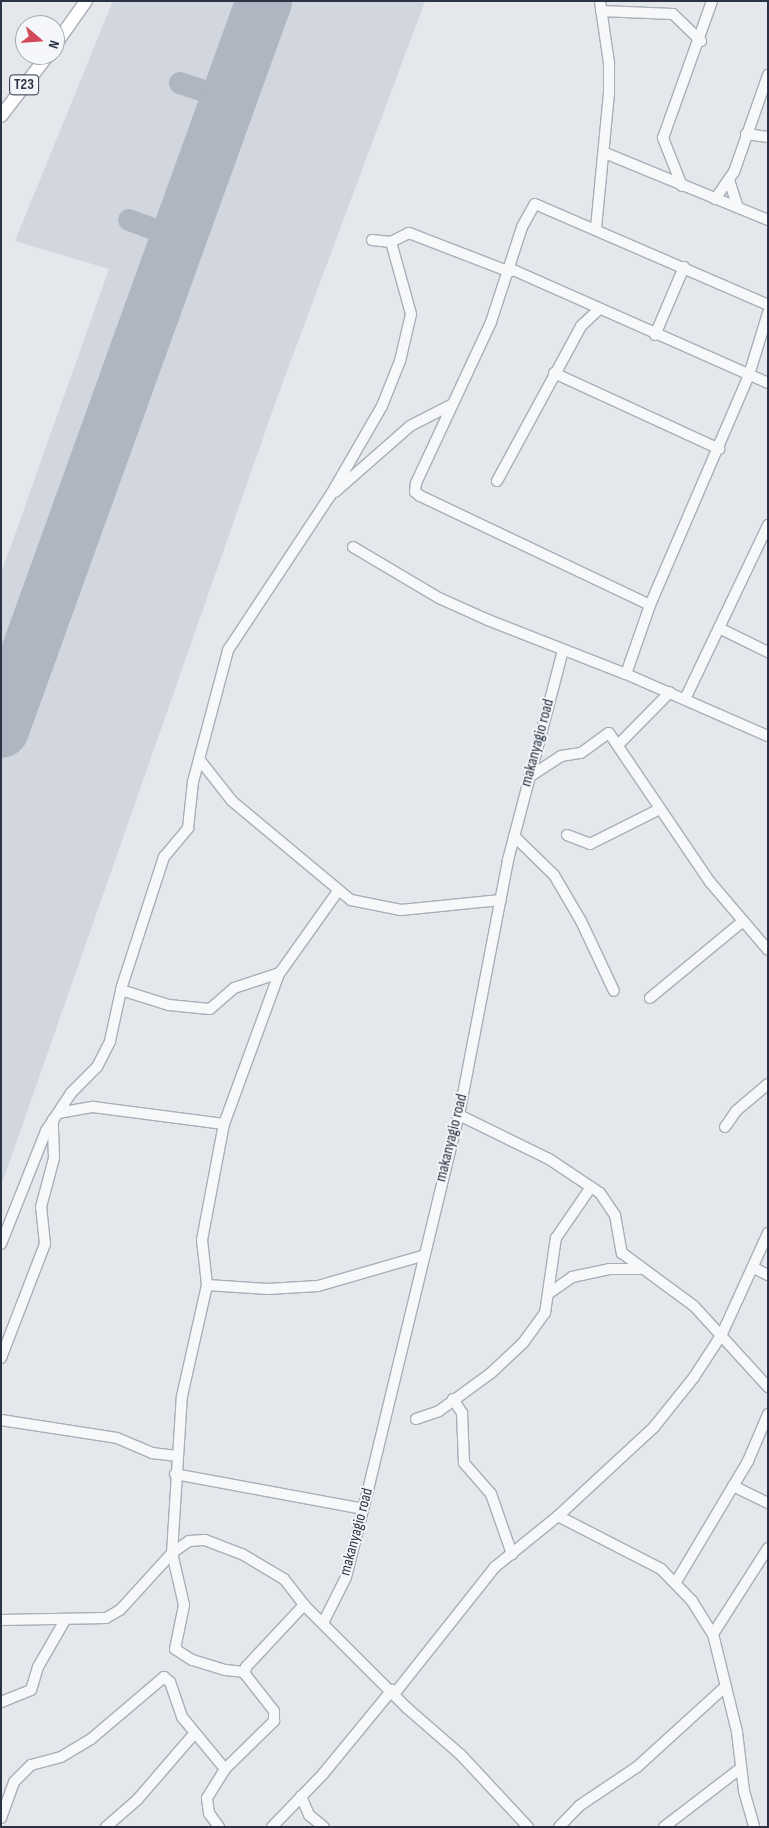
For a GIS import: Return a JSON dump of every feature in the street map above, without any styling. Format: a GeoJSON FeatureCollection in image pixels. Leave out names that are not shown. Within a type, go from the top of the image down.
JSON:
{"type":"FeatureCollection","features":[{"type":"Feature","properties":{"kind":"main road"},"geometry":{"type":"LineString","coordinates":[[65,31],[86,1]]}},
{"type":"Feature","properties":{"kind":"main road","name":"T23"},"geometry":{"type":"LineString","coordinates":[[1,116],[40,65]]}},
{"type":"Feature","properties":{"kind":"street"},"geometry":{"type":"LineString","coordinates":[[665,1],[665,12]]}},
{"type":"Feature","properties":{"kind":"street"},"geometry":{"type":"LineString","coordinates":[[682,186],[663,138],[700,41],[712,1]]}},
{"type":"Feature","properties":{"kind":"street"},"geometry":{"type":"LineString","coordinates":[[596,228],[605,153],[609,63],[600,6],[665,12],[685,22],[700,41]]}},
{"type":"Feature","properties":{"kind":"street"},"geometry":{"type":"LineString","coordinates":[[715,199],[729,180],[768,75]]}},
{"type":"Feature","properties":{"kind":"street"},"geometry":{"type":"LineString","coordinates":[[746,134],[768,137]]}},
{"type":"Feature","properties":{"kind":"street"},"geometry":{"type":"LineString","coordinates":[[605,153],[767,221]]}},
{"type":"Feature","properties":{"kind":"street"},"geometry":{"type":"LineString","coordinates":[[729,180],[738,208]]}},
{"type":"Feature","properties":{"kind":"street"},"geometry":{"type":"LineString","coordinates":[[650,605],[415,492],[510,270],[522,227],[535,204],[596,228],[768,305]]}},
{"type":"Feature","properties":{"kind":"street"},"geometry":{"type":"LineString","coordinates":[[372,240],[391,242],[409,233],[510,270],[768,383]]}},
{"type":"Feature","properties":{"kind":"street"},"geometry":{"type":"LineString","coordinates":[[1,1244],[55,1116],[106,1050],[121,990],[166,852],[188,828],[199,760],[228,650],[330,496],[382,406],[408,336],[408,294],[391,242]]}},
{"type":"Feature","properties":{"kind":"street"},"geometry":{"type":"LineString","coordinates":[[655,335],[684,267]]}},
{"type":"Feature","properties":{"kind":"street"},"geometry":{"type":"LineString","coordinates":[[497,481],[581,326],[598,310]]}},
{"type":"Feature","properties":{"kind":"street"},"geometry":{"type":"LineString","coordinates":[[626,674],[650,605],[719,449],[749,375],[766,326],[768,313]]}},
{"type":"Feature","properties":{"kind":"street"},"geometry":{"type":"LineString","coordinates":[[554,374],[719,449]]}},
{"type":"Feature","properties":{"kind":"street"},"geometry":{"type":"LineString","coordinates":[[330,496],[410,426],[451,405]]}},
{"type":"Feature","properties":{"kind":"street"},"geometry":{"type":"LineString","coordinates":[[685,699],[768,525]]}},
{"type":"Feature","properties":{"kind":"street"},"geometry":{"type":"LineString","coordinates":[[354,547],[439,598],[563,651],[670,692],[768,736]]}},
{"type":"Feature","properties":{"kind":"street"},"geometry":{"type":"LineString","coordinates":[[719,628],[768,652]]}},
{"type":"Feature","properties":{"kind":"street","name":"makanyagio road"},"geometry":{"type":"LineString","coordinates":[[324,1621],[346,1577],[363,1509],[422,1256],[459,1115],[514,836],[563,651]]}},
{"type":"Feature","properties":{"kind":"street"},"geometry":{"type":"LineString","coordinates":[[618,745],[670,692]]}},
{"type":"Feature","properties":{"kind":"street"},"geometry":{"type":"LineString","coordinates":[[529,777],[561,756],[581,753],[604,733],[618,745],[660,809],[742,922],[768,950]]}},
{"type":"Feature","properties":{"kind":"street"},"geometry":{"type":"LineString","coordinates":[[199,760],[232,801],[338,891],[364,904],[401,910],[501,900]]}},
{"type":"Feature","properties":{"kind":"street"},"geometry":{"type":"LineString","coordinates":[[567,835],[590,844],[660,809]]}},
{"type":"Feature","properties":{"kind":"street"},"geometry":{"type":"LineString","coordinates":[[514,836],[554,875],[581,920],[614,991]]}},
{"type":"Feature","properties":{"kind":"street"},"geometry":{"type":"LineString","coordinates":[[219,1827],[209,1812],[207,1798],[225,1768],[274,1721],[268,1700],[244,1672],[225,1670],[192,1660],[175,1650],[184,1594],[172,1553],[175,1474],[182,1396],[207,1285],[202,1240],[224,1124],[280,973],[338,891]]}},
{"type":"Feature","properties":{"kind":"street"},"geometry":{"type":"LineString","coordinates":[[650,998],[742,922]]}},
{"type":"Feature","properties":{"kind":"street"},"geometry":{"type":"LineString","coordinates":[[121,990],[169,1005],[210,1009],[234,988],[280,973]]}},
{"type":"Feature","properties":{"kind":"street"},"geometry":{"type":"LineString","coordinates":[[725,1127],[736,1111],[768,1084]]}},
{"type":"Feature","properties":{"kind":"street"},"geometry":{"type":"LineString","coordinates":[[55,1116],[93,1107],[224,1124]]}},
{"type":"Feature","properties":{"kind":"street"},"geometry":{"type":"LineString","coordinates":[[459,1115],[549,1159],[591,1187],[615,1215],[622,1253],[640,1269],[687,1300],[722,1334],[768,1387]]}},
{"type":"Feature","properties":{"kind":"street"},"geometry":{"type":"LineString","coordinates":[[1,1358],[45,1244],[41,1208],[54,1158],[55,1116]]}},
{"type":"Feature","properties":{"kind":"street"},"geometry":{"type":"LineString","coordinates":[[416,1418],[439,1411],[491,1373],[523,1343],[545,1313],[556,1238],[591,1187]]}},
{"type":"Feature","properties":{"kind":"street"},"geometry":{"type":"LineString","coordinates":[[272,1827],[393,1691],[462,1605],[512,1554],[558,1516],[654,1427],[712,1354],[754,1268],[768,1233]]}},
{"type":"Feature","properties":{"kind":"street"},"geometry":{"type":"LineString","coordinates":[[207,1285],[268,1289],[318,1286],[422,1256]]}},
{"type":"Feature","properties":{"kind":"street"},"geometry":{"type":"LineString","coordinates":[[754,1268],[768,1275]]}},
{"type":"Feature","properties":{"kind":"street"},"geometry":{"type":"LineString","coordinates":[[548,1294],[572,1277],[609,1269],[640,1269]]}},
{"type":"Feature","properties":{"kind":"street"},"geometry":{"type":"LineString","coordinates":[[453,1399],[463,1421],[464,1463],[491,1494],[512,1554]]}},
{"type":"Feature","properties":{"kind":"street"},"geometry":{"type":"LineString","coordinates":[[676,1582],[733,1486],[768,1414]]}},
{"type":"Feature","properties":{"kind":"street"},"geometry":{"type":"LineString","coordinates":[[1,1420],[117,1438],[152,1453],[177,1456]]}},
{"type":"Feature","properties":{"kind":"street"},"geometry":{"type":"LineString","coordinates":[[175,1474],[363,1509]]}},
{"type":"Feature","properties":{"kind":"street"},"geometry":{"type":"LineString","coordinates":[[733,1486],[768,1503]]}},
{"type":"Feature","properties":{"kind":"street"},"geometry":{"type":"LineString","coordinates":[[558,1516],[661,1570],[676,1582],[714,1634],[754,1827]]}},
{"type":"Feature","properties":{"kind":"street"},"geometry":{"type":"LineString","coordinates":[[1,1620],[95,1621],[120,1610],[172,1553],[196,1539],[242,1554],[274,1571],[304,1605],[324,1621],[393,1691],[460,1754],[528,1827]]}},
{"type":"Feature","properties":{"kind":"street"},"geometry":{"type":"LineString","coordinates":[[714,1634],[768,1548]]}},
{"type":"Feature","properties":{"kind":"street"},"geometry":{"type":"LineString","coordinates":[[244,1672],[304,1605]]}},
{"type":"Feature","properties":{"kind":"street"},"geometry":{"type":"LineString","coordinates":[[1,1702],[31,1690],[38,1667],[65,1620]]}},
{"type":"Feature","properties":{"kind":"street"},"geometry":{"type":"LineString","coordinates":[[1,1818],[14,1782],[31,1765],[61,1757],[91,1739],[162,1678],[170,1682],[177,1706],[194,1734],[225,1768]]}},
{"type":"Feature","properties":{"kind":"street"},"geometry":{"type":"LineString","coordinates":[[559,1827],[579,1806],[637,1767],[726,1687]]}},
{"type":"Feature","properties":{"kind":"street"},"geometry":{"type":"LineString","coordinates":[[106,1827],[137,1800],[194,1734]]}},
{"type":"Feature","properties":{"kind":"street"},"geometry":{"type":"LineString","coordinates":[[664,1827],[741,1768]]}},
{"type":"Feature","properties":{"kind":"street"},"geometry":{"type":"LineString","coordinates":[[301,1796],[309,1815],[324,1827]]}},
{"type":"Feature","properties":{"kind":"shaded area"},"geometry":{"type":"Polygon","coordinates":[[[113,1],[425,1],[277,398],[1,1186],[1,574],[109,269],[15,241],[113,1]]]}},
{"type":"Feature","properties":{"kind":"taxiway"},"geometry":{"type":"LineString","coordinates":[[180,83],[228,99]]}},
{"type":"Feature","properties":{"kind":"taxiway"},"geometry":{"type":"LineString","coordinates":[[129,220],[178,238]]}},
{"type":"Feature","properties":{"kind":"runway"},"geometry":{"type":"LineString","coordinates":[[1,730],[264,1]]}}]}
